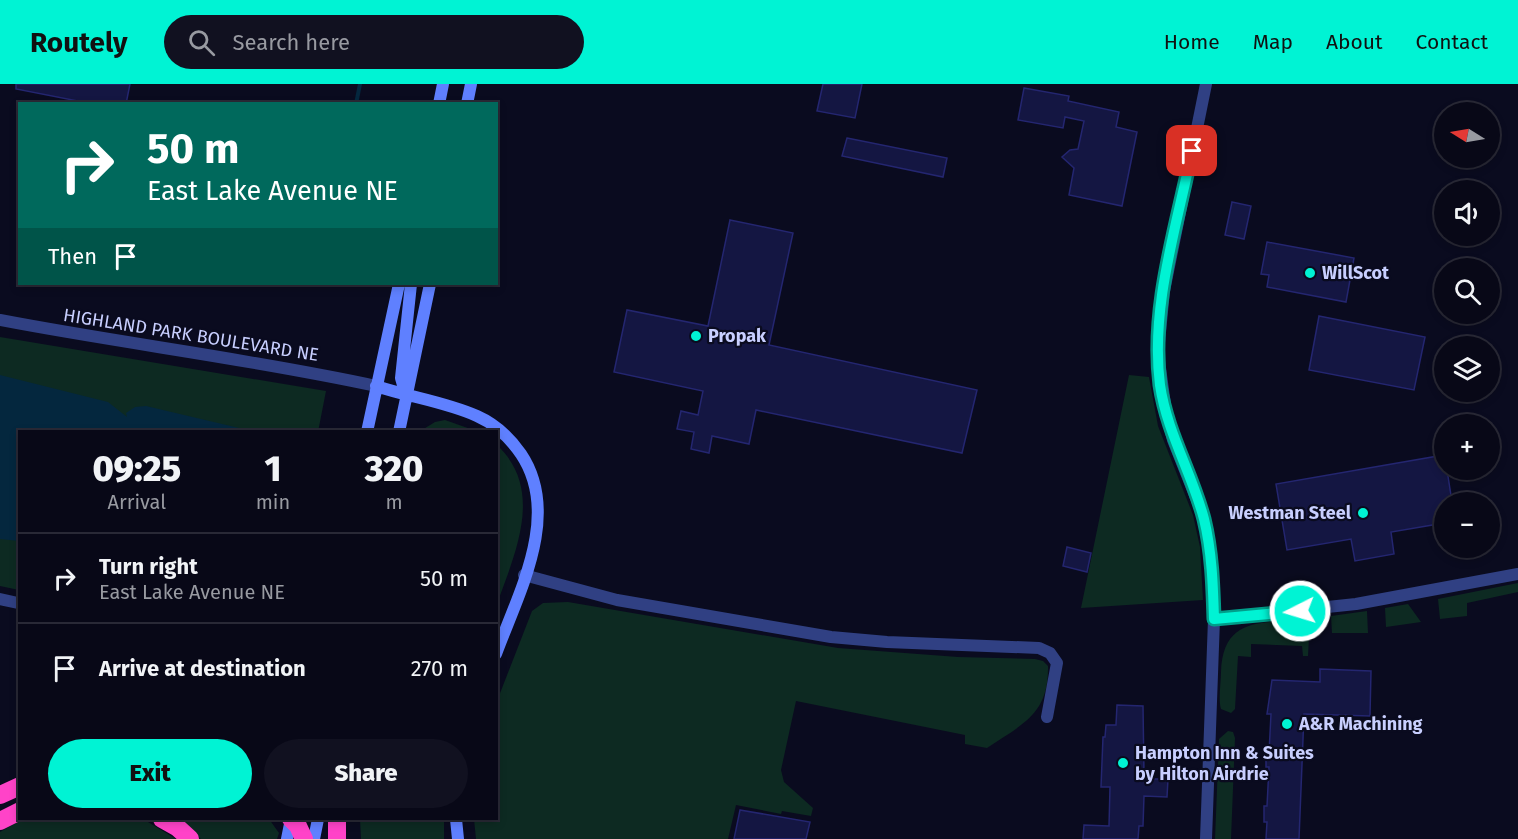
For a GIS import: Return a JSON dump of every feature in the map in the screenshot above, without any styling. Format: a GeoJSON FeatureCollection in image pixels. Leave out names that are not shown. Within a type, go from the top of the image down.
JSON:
{"type":"FeatureCollection","features":[{"type":"Feature","properties":{"kind":"highway"},"geometry":{"type":"LineString","coordinates":[[0,795],[18,787]]}},
{"type":"Feature","properties":{"kind":"highway"},"geometry":{"type":"LineString","coordinates":[[0,821],[18,812]]}},
{"type":"Feature","properties":{"kind":"highway"},"geometry":{"type":"LineString","coordinates":[[164,820],[178,828],[190,839]]}},
{"type":"Feature","properties":{"kind":"highway"},"geometry":{"type":"LineString","coordinates":[[292,820],[298,826],[304,839]]}},
{"type":"Feature","properties":{"kind":"highway"},"geometry":{"type":"LineString","coordinates":[[337,820],[337,839]]}},
{"type":"Feature","properties":{"kind":"main road"},"geometry":{"type":"LineString","coordinates":[[439,102],[443,84]]}},
{"type":"Feature","properties":{"kind":"main road"},"geometry":{"type":"LineString","coordinates":[[467,102],[471,84]]}},
{"type":"Feature","properties":{"kind":"main road"},"geometry":{"type":"LineString","coordinates":[[367,430],[399,285]]}},
{"type":"Feature","properties":{"kind":"main road"},"geometry":{"type":"LineString","coordinates":[[406,396],[401,378],[411,285]]}},
{"type":"Feature","properties":{"kind":"main road"},"geometry":{"type":"LineString","coordinates":[[399,430],[430,285]]}},
{"type":"Feature","properties":{"kind":"main road"},"geometry":{"type":"LineString","coordinates":[[376,386],[458,409],[487,420],[504,433],[527,463],[537,486],[539,508],[524,575],[498,648]]}},
{"type":"Feature","properties":{"kind":"main road"},"geometry":{"type":"LineString","coordinates":[[287,839],[291,820]]}},
{"type":"Feature","properties":{"kind":"main road"},"geometry":{"type":"LineString","coordinates":[[314,839],[318,820]]}},
{"type":"Feature","properties":{"kind":"main road"},"geometry":{"type":"LineString","coordinates":[[456,820],[458,839]]}},
{"type":"Feature","properties":{"kind":"street"},"geometry":{"type":"LineString","coordinates":[[1206,84],[1164,291],[1158,353],[1166,412],[1204,518],[1210,554],[1214,619],[1206,839]]}},
{"type":"Feature","properties":{"kind":"street","name":"HIGHLAND PARK BOULEVARD NE"},"geometry":{"type":"LineString","coordinates":[[0,320],[70,334],[164,346],[376,386]]}},
{"type":"Feature","properties":{"kind":"street"},"geometry":{"type":"LineString","coordinates":[[1214,619],[1347,606],[1518,574]]}},
{"type":"Feature","properties":{"kind":"street"},"geometry":{"type":"LineString","coordinates":[[524,575],[617,600],[831,637],[1045,650],[1056,663],[1047,717]]}},
{"type":"Feature","properties":{"kind":"street"},"geometry":{"type":"LineString","coordinates":[[0,599],[18,603]]}},
{"type":"Feature","properties":{"kind":"green space"},"geometry":{"type":"Polygon","coordinates":[[[0,337],[326,391],[318,430],[18,430],[18,590],[0,586],[0,337]]]}},
{"type":"Feature","properties":{"kind":"green space"},"geometry":{"type":"Polygon","coordinates":[[[1129,375],[1149,377],[1158,426],[1193,515],[1200,547],[1203,600],[1081,608],[1129,375]]]}},
{"type":"Feature","properties":{"kind":"green space"},"geometry":{"type":"Polygon","coordinates":[[[445,420],[473,430],[422,430],[435,422],[445,420]]]}},
{"type":"Feature","properties":{"kind":"green space"},"geometry":{"type":"Polygon","coordinates":[[[498,446],[512,463],[520,482],[523,502],[518,543],[498,601],[498,446]]]}},
{"type":"Feature","properties":{"kind":"green space"},"geometry":{"type":"Polygon","coordinates":[[[1518,583],[1518,592],[1467,603],[1467,616],[1440,619],[1438,599],[1518,583]]]}},
{"type":"Feature","properties":{"kind":"green space"},"geometry":{"type":"Polygon","coordinates":[[[568,602],[838,648],[958,657],[1035,659],[1043,661],[1048,666],[1047,683],[1044,696],[1031,716],[987,748],[965,744],[965,735],[796,701],[781,770],[784,782],[813,808],[811,816],[782,811],[781,814],[736,805],[728,839],[476,839],[474,820],[498,820],[498,698],[532,611],[543,603],[568,602]]]}},
{"type":"Feature","properties":{"kind":"green space"},"geometry":{"type":"Polygon","coordinates":[[[1408,604],[1421,622],[1386,627],[1385,608],[1408,604]]]}},
{"type":"Feature","properties":{"kind":"green space"},"geometry":{"type":"Polygon","coordinates":[[[1367,611],[1368,633],[1332,633],[1331,616],[1367,611]]]}},
{"type":"Feature","properties":{"kind":"green space"},"geometry":{"type":"Polygon","coordinates":[[[1310,619],[1308,656],[1303,656],[1302,646],[1251,644],[1251,657],[1238,656],[1235,709],[1231,713],[1221,709],[1221,672],[1229,640],[1238,631],[1249,626],[1310,619]]]}},
{"type":"Feature","properties":{"kind":"green space"},"geometry":{"type":"Polygon","coordinates":[[[1228,731],[1233,732],[1235,738],[1231,839],[1215,839],[1219,739],[1228,731]]]}},
{"type":"Feature","properties":{"kind":"green space"},"geometry":{"type":"Polygon","coordinates":[[[21,820],[145,820],[176,839],[0,839],[0,832],[21,820]]]}},
{"type":"Feature","properties":{"kind":"green space"},"geometry":{"type":"Polygon","coordinates":[[[178,820],[270,820],[279,833],[277,839],[201,839],[178,820]]]}},
{"type":"Feature","properties":{"kind":"green space"},"geometry":{"type":"Polygon","coordinates":[[[360,820],[444,820],[444,839],[361,839],[360,820]]]}},
{"type":"Feature","properties":{"kind":"water"},"geometry":{"type":"Polygon","coordinates":[[[0,375],[108,402],[127,417],[126,413],[135,407],[146,406],[248,430],[18,430],[18,541],[0,539],[0,375]]]}},
{"type":"Feature","properties":{"kind":"building"},"geometry":{"type":"Polygon","coordinates":[[[16,84],[130,84],[126,102],[83,102],[16,89],[16,84]]]}},
{"type":"Feature","properties":{"kind":"building"},"geometry":{"type":"Polygon","coordinates":[[[823,84],[862,84],[855,118],[817,111],[823,84]]]}},
{"type":"Feature","properties":{"kind":"building"},"geometry":{"type":"Polygon","coordinates":[[[1024,88],[1069,96],[1068,101],[1119,112],[1116,127],[1137,132],[1122,206],[1069,195],[1074,168],[1062,157],[1070,150],[1078,149],[1084,121],[1065,117],[1063,128],[1018,120],[1024,88]]]}},
{"type":"Feature","properties":{"kind":"building"},"geometry":{"type":"Polygon","coordinates":[[[847,138],[947,158],[943,177],[842,156],[847,138]]]}},
{"type":"Feature","properties":{"kind":"building"},"geometry":{"type":"Polygon","coordinates":[[[1232,202],[1251,206],[1244,239],[1225,235],[1232,202]]]}},
{"type":"Feature","properties":{"kind":"building","name":"Propak"},"geometry":{"type":"Polygon","coordinates":[[[730,220],[793,233],[769,345],[977,390],[962,453],[756,410],[749,444],[712,436],[709,453],[691,449],[694,432],[677,429],[681,411],[698,415],[703,391],[614,372],[627,310],[708,326],[730,220]]]}},
{"type":"Feature","properties":{"kind":"building","name":"WillScot"},"geometry":{"type":"Polygon","coordinates":[[[1267,242],[1354,258],[1346,302],[1267,287],[1269,275],[1261,274],[1267,242]]]}},
{"type":"Feature","properties":{"kind":"building"},"geometry":{"type":"Polygon","coordinates":[[[1319,316],[1425,337],[1414,390],[1309,370],[1319,316]]]}},
{"type":"Feature","properties":{"kind":"building","name":"Westman Steel"},"geometry":{"type":"Polygon","coordinates":[[[1434,457],[1434,480],[1449,480],[1450,492],[1434,492],[1434,525],[1391,532],[1394,554],[1355,561],[1351,539],[1287,550],[1276,484],[1434,457]]]}},
{"type":"Feature","properties":{"kind":"building"},"geometry":{"type":"Polygon","coordinates":[[[1067,547],[1091,553],[1087,572],[1063,566],[1067,547]]]}},
{"type":"Feature","properties":{"kind":"building"},"geometry":{"type":"Polygon","coordinates":[[[1320,669],[1371,671],[1370,716],[1304,714],[1299,839],[1266,839],[1267,822],[1264,822],[1264,806],[1267,806],[1269,767],[1266,767],[1266,752],[1269,753],[1271,714],[1267,714],[1272,680],[1320,682],[1320,669]]]}},
{"type":"Feature","properties":{"kind":"building","name":"Hampton Inn & Suites by Hilton Airdrie"},"geometry":{"type":"Polygon","coordinates":[[[1117,705],[1143,706],[1144,774],[1146,779],[1168,779],[1167,797],[1144,796],[1143,826],[1139,826],[1138,839],[1083,839],[1084,825],[1109,826],[1110,787],[1101,787],[1103,737],[1105,737],[1106,725],[1116,725],[1117,705]]]}},
{"type":"Feature","properties":{"kind":"building"},"geometry":{"type":"Polygon","coordinates":[[[740,810],[810,822],[806,839],[734,839],[740,810]]]}},
{"type":"Feature","properties":{"kind":"waterway"},"geometry":{"type":"LineString","coordinates":[[356,102],[360,84]]}},
{"type":"Feature","properties":{"kind":"place","name":"WillScot"},"geometry":{"type":"Point","coordinates":[1310,273]}},
{"type":"Feature","properties":{"kind":"place","name":"Propak"},"geometry":{"type":"Point","coordinates":[696,336]}},
{"type":"Feature","properties":{"kind":"place","name":"Westman Steel"},"geometry":{"type":"Point","coordinates":[1363,513]}},
{"type":"Feature","properties":{"kind":"place","name":"A&R Machining"},"geometry":{"type":"Point","coordinates":[1287,724]}},
{"type":"Feature","properties":{"kind":"place","name":"Hampton Inn & Suites by Hilton Airdrie"},"geometry":{"type":"Point","coordinates":[1123,763]}},
{"type":"Feature","properties":{"kind":"route"},"geometry":{"type":"LineString","coordinates":[[1192,151],[1159,322],[1158,364],[1160,386],[1173,440],[1204,518],[1210,554],[1214,619],[1300,611]]}}]}
